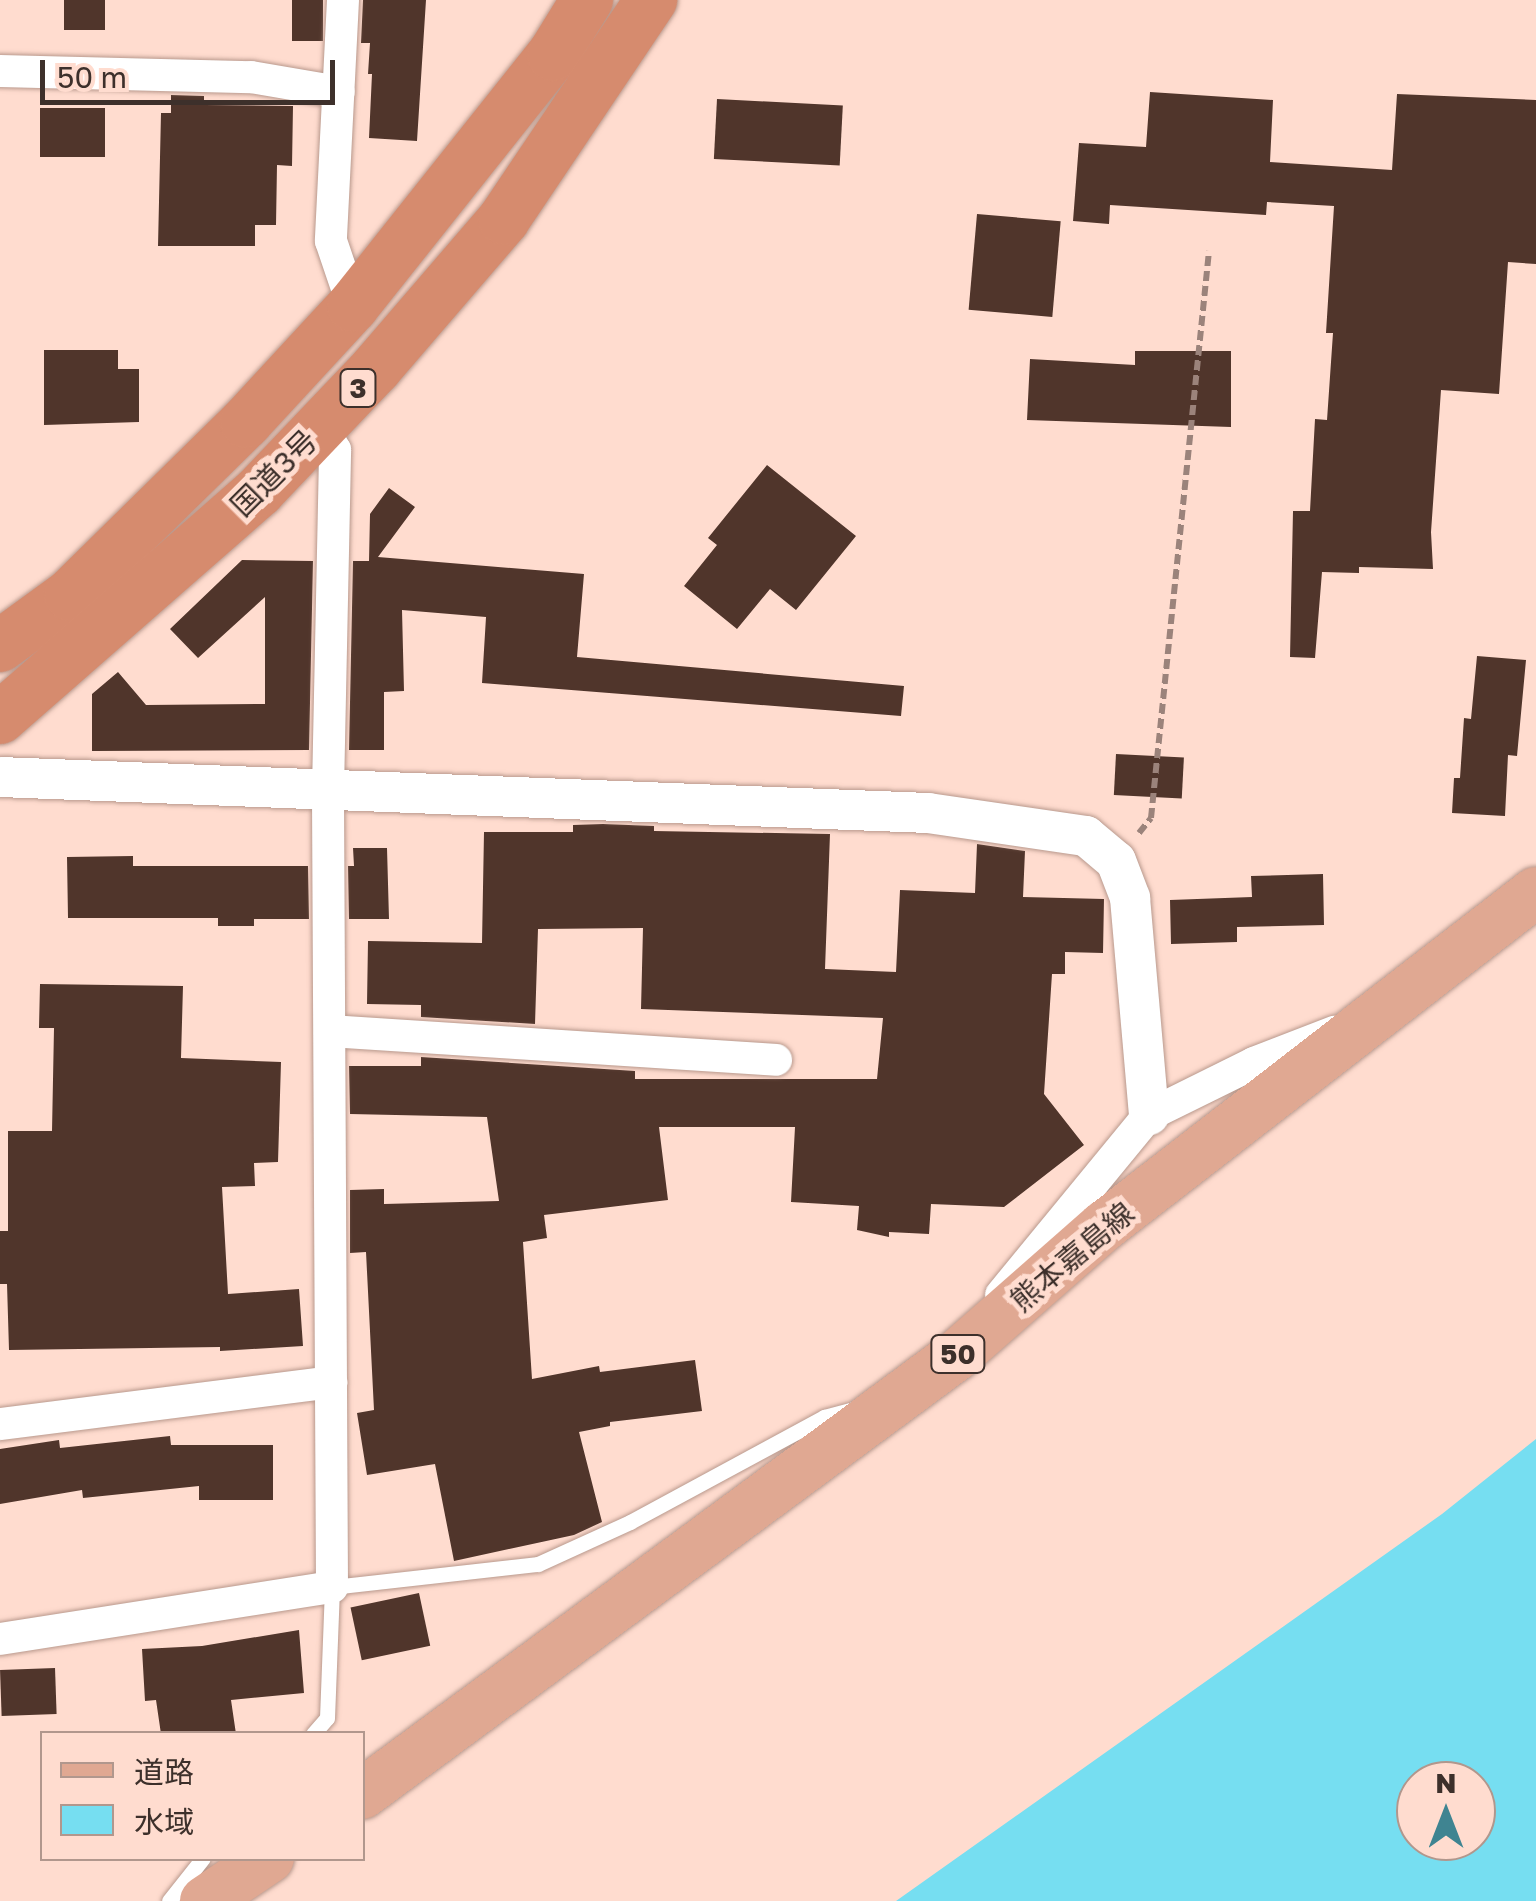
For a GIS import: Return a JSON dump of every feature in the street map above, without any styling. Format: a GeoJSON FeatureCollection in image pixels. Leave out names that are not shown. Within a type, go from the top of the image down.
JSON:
{"type":"FeatureCollection","features":[{"type":"Feature","properties":{"kind":"highway","name":"国道3号"},"geometry":{"type":"LineString","coordinates":[[0,646],[70,595],[246,422],[354,306],[553,55],[587,0]]}},
{"type":"Feature","properties":{"kind":"highway","name":"国道3号"},"geometry":{"type":"LineString","coordinates":[[0,718],[244,504],[321,426],[504,219],[651,0]]}},
{"type":"Feature","properties":{"kind":"main road","name":"熊本嘉島線"},"geometry":{"type":"LineString","coordinates":[[365,1792],[957,1355],[1104,1226],[1536,892]]}},
{"type":"Feature","properties":{"kind":"main road"},"geometry":{"type":"LineString","coordinates":[[205,1901],[265,1861]]}},
{"type":"Feature","properties":{"kind":"street"},"geometry":{"type":"LineString","coordinates":[[343,0],[331,241],[354,306]]}},
{"type":"Feature","properties":{"kind":"street"},"geometry":{"type":"LineString","coordinates":[[0,71],[251,77],[339,92]]}},
{"type":"Feature","properties":{"kind":"street"},"geometry":{"type":"LineString","coordinates":[[0,1639],[332,1587],[328,790],[334,450],[321,426]]}},
{"type":"Feature","properties":{"kind":"street"},"geometry":{"type":"LineString","coordinates":[[0,776],[928,813],[1086,836],[1116,861],[1130,898],[1149,1116]]}},
{"type":"Feature","properties":{"kind":"street"},"geometry":{"type":"LineString","coordinates":[[957,1355],[1037,1246],[1149,1116],[1254,1063],[1381,1013]]}},
{"type":"Feature","properties":{"kind":"street"},"geometry":{"type":"LineString","coordinates":[[330,1031],[776,1060]]}},
{"type":"Feature","properties":{"kind":"street"},"geometry":{"type":"LineString","coordinates":[[0,1424],[331,1382]]}},
{"type":"Feature","properties":{"kind":"lane"},"geometry":{"type":"LineString","coordinates":[[316,1731],[327,1718],[332,1587],[538,1564],[630,1522],[824,1417],[901,1397]]}},
{"type":"Feature","properties":{"kind":"lane"},"geometry":{"type":"LineString","coordinates":[[169,1901],[201,1861]]}},
{"type":"Feature","properties":{"kind":"path"},"geometry":{"type":"LineString","coordinates":[[1116,861],[1152,818],[1209,251]]}},
{"type":"Feature","properties":{"kind":"water"},"geometry":{"type":"Polygon","coordinates":[[[1536,1439],[1536,1901],[896,1901],[1442,1514],[1536,1439]]]}},
{"type":"Feature","properties":{"kind":"building"},"geometry":{"type":"Polygon","coordinates":[[[64,0],[105,0],[105,30],[64,30],[64,0]]]}},
{"type":"Feature","properties":{"kind":"building"},"geometry":{"type":"Polygon","coordinates":[[[292,0],[323,0],[323,41],[292,41],[292,0]]]}},
{"type":"Feature","properties":{"kind":"building"},"geometry":{"type":"Polygon","coordinates":[[[363,0],[426,0],[417,141],[369,138],[372,74],[368,74],[370,43],[361,43],[363,0]]]}},
{"type":"Feature","properties":{"kind":"building"},"geometry":{"type":"Polygon","coordinates":[[[1150,92],[1273,100],[1270,162],[1392,170],[1397,94],[1536,100],[1536,264],[1508,262],[1499,394],[1441,390],[1431,532],[1433,569],[1359,567],[1359,573],[1322,572],[1315,658],[1290,657],[1293,511],[1310,511],[1315,419],[1327,420],[1333,333],[1326,333],[1334,206],[1267,202],[1266,215],[1110,205],[1109,224],[1073,221],[1079,143],[1146,147],[1150,92]]]}},
{"type":"Feature","properties":{"kind":"building"},"geometry":{"type":"Polygon","coordinates":[[[171,95],[204,96],[204,105],[293,106],[292,166],[277,165],[276,225],[255,225],[255,246],[158,246],[161,113],[171,113],[171,95]]]}},
{"type":"Feature","properties":{"kind":"building"},"geometry":{"type":"Polygon","coordinates":[[[717,99],[843,106],[840,166],[714,159],[717,99]]]}},
{"type":"Feature","properties":{"kind":"building"},"geometry":{"type":"Polygon","coordinates":[[[40,108],[105,108],[105,157],[40,157],[40,108]]]}},
{"type":"Feature","properties":{"kind":"building"},"geometry":{"type":"Polygon","coordinates":[[[977,214],[1061,221],[1052,317],[969,310],[977,214]]]}},
{"type":"Feature","properties":{"kind":"building"},"geometry":{"type":"Polygon","coordinates":[[[44,350],[118,350],[118,369],[139,369],[139,422],[44,425],[44,350]]]}},
{"type":"Feature","properties":{"kind":"building"},"geometry":{"type":"Polygon","coordinates":[[[1135,351],[1231,351],[1231,427],[1027,420],[1030,359],[1135,365],[1135,351]]]}},
{"type":"Feature","properties":{"kind":"building"},"geometry":{"type":"Polygon","coordinates":[[[767,465],[856,536],[796,610],[770,589],[737,629],[684,586],[717,545],[708,538],[767,465]]]}},
{"type":"Feature","properties":{"kind":"building"},"geometry":{"type":"Polygon","coordinates":[[[389,488],[415,507],[378,557],[584,574],[577,657],[904,686],[901,716],[482,683],[486,617],[402,610],[404,691],[384,692],[384,750],[349,750],[353,561],[369,561],[370,514],[389,488]]]}},
{"type":"Feature","properties":{"kind":"building"},"geometry":{"type":"Polygon","coordinates":[[[242,560],[313,561],[309,750],[92,751],[92,694],[118,672],[146,705],[265,704],[265,597],[198,658],[170,629],[242,560]]]}},
{"type":"Feature","properties":{"kind":"building"},"geometry":{"type":"Polygon","coordinates":[[[1477,656],[1526,660],[1517,756],[1508,755],[1505,816],[1452,813],[1454,778],[1460,778],[1464,718],[1471,719],[1477,656]]]}},
{"type":"Feature","properties":{"kind":"building"},"geometry":{"type":"Polygon","coordinates":[[[1116,754],[1184,758],[1182,799],[1114,795],[1116,754]]]}},
{"type":"Feature","properties":{"kind":"building"},"geometry":{"type":"Polygon","coordinates":[[[573,825],[654,826],[654,831],[830,834],[825,969],[896,972],[900,890],[975,893],[977,844],[1025,851],[1023,897],[1104,899],[1103,953],[1065,952],[1065,974],[1052,974],[1044,1094],[1084,1145],[1004,1207],[931,1204],[929,1234],[889,1232],[889,1237],[857,1230],[859,1206],[791,1202],[795,1127],[659,1127],[668,1200],[544,1215],[547,1238],[523,1242],[532,1379],[599,1366],[600,1372],[695,1360],[702,1411],[610,1422],[610,1426],[579,1432],[602,1522],[574,1535],[454,1561],[435,1464],[367,1475],[357,1413],[374,1410],[366,1252],[350,1253],[350,1190],[384,1189],[384,1204],[499,1201],[487,1117],[350,1114],[349,1066],[421,1066],[421,1057],[635,1071],[635,1079],[877,1079],[883,1018],[641,1009],[643,928],[538,929],[535,1024],[421,1017],[421,1005],[367,1004],[368,941],[482,943],[484,832],[573,832],[573,825]]]}},
{"type":"Feature","properties":{"kind":"building"},"geometry":{"type":"Polygon","coordinates":[[[353,848],[387,848],[389,919],[349,919],[348,866],[354,866],[353,848]]]}},
{"type":"Feature","properties":{"kind":"building"},"geometry":{"type":"Polygon","coordinates":[[[133,856],[133,866],[308,866],[309,919],[254,919],[254,926],[218,926],[218,918],[68,918],[67,857],[133,856]]]}},
{"type":"Feature","properties":{"kind":"building"},"geometry":{"type":"Polygon","coordinates":[[[1323,874],[1324,925],[1237,927],[1237,942],[1171,944],[1170,900],[1252,897],[1251,876],[1323,874]]]}},
{"type":"Feature","properties":{"kind":"building"},"geometry":{"type":"Polygon","coordinates":[[[40,984],[183,986],[181,1058],[281,1062],[278,1162],[254,1163],[255,1186],[222,1187],[228,1294],[299,1289],[303,1346],[220,1351],[220,1347],[9,1350],[7,1284],[0,1284],[0,1231],[8,1231],[8,1131],[52,1131],[54,1028],[39,1028],[40,984]]]}},
{"type":"Feature","properties":{"kind":"building"},"geometry":{"type":"Polygon","coordinates":[[[170,1436],[171,1445],[273,1445],[273,1500],[199,1500],[199,1486],[83,1498],[82,1490],[0,1504],[0,1449],[59,1440],[60,1448],[170,1436]]]}},
{"type":"Feature","properties":{"kind":"building"},"geometry":{"type":"Polygon","coordinates":[[[419,1593],[430,1646],[362,1660],[351,1608],[419,1593]]]}},
{"type":"Feature","properties":{"kind":"building"},"geometry":{"type":"Polygon","coordinates":[[[299,1630],[304,1693],[231,1700],[236,1731],[161,1731],[156,1700],[145,1701],[142,1649],[202,1646],[299,1630]]]}},
{"type":"Feature","properties":{"kind":"building"},"geometry":{"type":"Polygon","coordinates":[[[55,1668],[57,1714],[2,1716],[0,1670],[55,1668]]]}}]}
